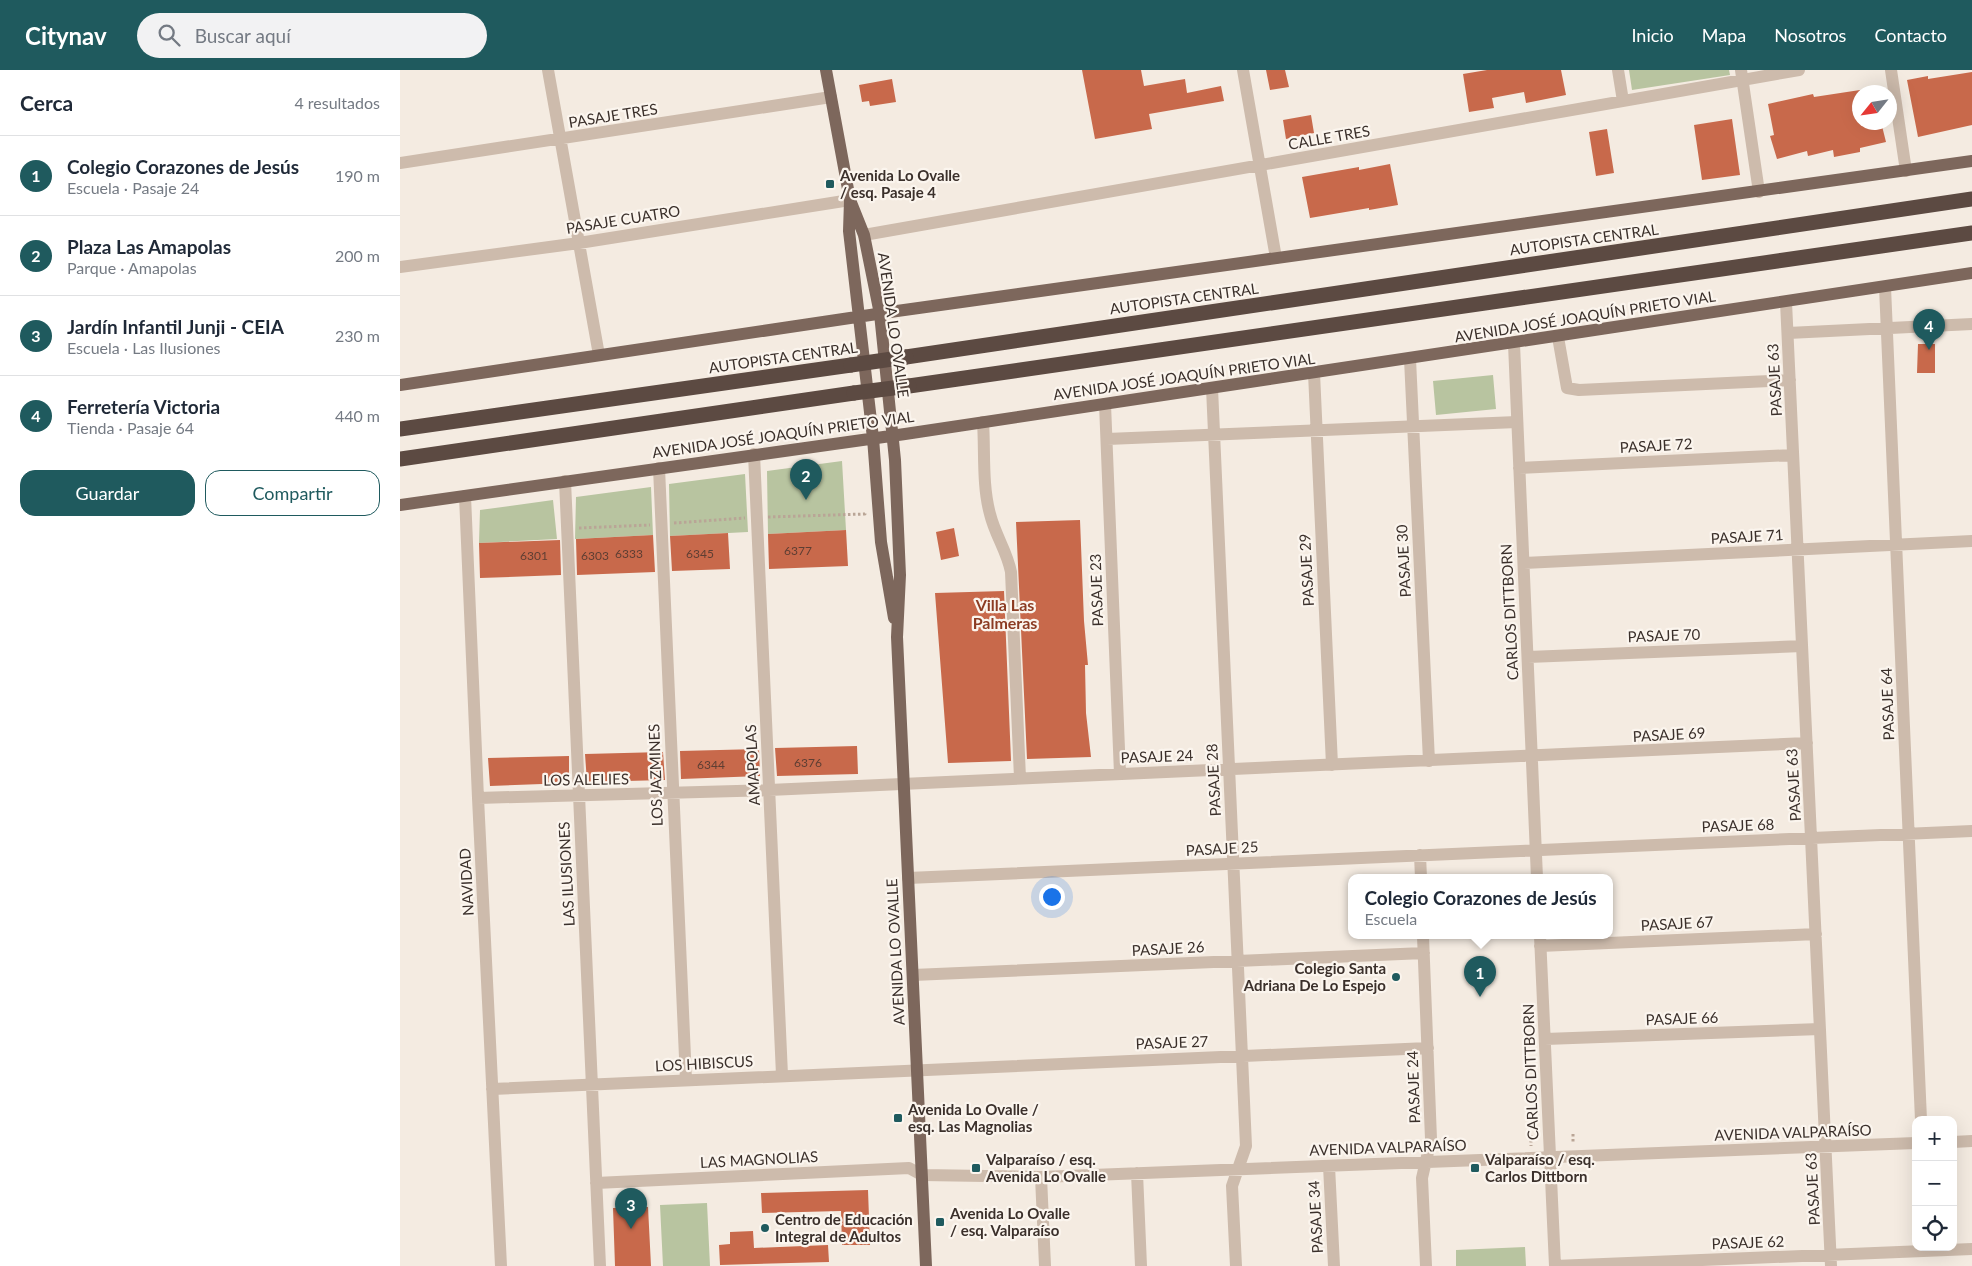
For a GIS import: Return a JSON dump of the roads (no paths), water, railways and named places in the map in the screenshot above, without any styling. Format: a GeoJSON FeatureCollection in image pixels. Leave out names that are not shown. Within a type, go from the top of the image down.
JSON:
{"type":"FeatureCollection","features":[{"type":"Feature","properties":{"kind":"highway","name":"AUTOPISTA CENTRAL"},"geometry":{"type":"LineString","coordinates":[[400,429],[906,357],[1972,199]]}},
{"type":"Feature","properties":{"kind":"highway"},"geometry":{"type":"LineString","coordinates":[[400,459],[1972,233]]}},
{"type":"Feature","properties":{"kind":"main road","name":"AVENIDA LO OVALLE"},"geometry":{"type":"LineString","coordinates":[[826,70],[850,200],[864,236],[880,314],[893,435],[900,575],[898,638],[926,1266]]}},
{"type":"Feature","properties":{"kind":"main road"},"geometry":{"type":"LineString","coordinates":[[400,385],[880,314],[1972,161]]}},
{"type":"Feature","properties":{"kind":"main road","name":"AVENIDA LO OVALLE"},"geometry":{"type":"LineString","coordinates":[[850,200],[849,231],[873,438],[881,542],[898,638]]}},
{"type":"Feature","properties":{"kind":"main road","name":"AVENIDA JOSÉ JOAQUÍN PRIETO VIAL"},"geometry":{"type":"LineString","coordinates":[[400,505],[1314,374],[1972,273]]}},
{"type":"Feature","properties":{"kind":"street"},"geometry":{"type":"LineString","coordinates":[[548,70],[598,355]]}},
{"type":"Feature","properties":{"kind":"street"},"geometry":{"type":"LineString","coordinates":[[1243,70],[1276,258]]}},
{"type":"Feature","properties":{"kind":"street"},"geometry":{"type":"LineString","coordinates":[[1618,70],[1624,101]]}},
{"type":"Feature","properties":{"kind":"street","name":"CALLE TRES"},"geometry":{"type":"LineString","coordinates":[[864,236],[1624,101],[1741,75],[1799,70]]}},
{"type":"Feature","properties":{"kind":"street"},"geometry":{"type":"LineString","coordinates":[[1891,70],[1906,171]]}},
{"type":"Feature","properties":{"kind":"street"},"geometry":{"type":"LineString","coordinates":[[1741,75],[1759,192]]}},
{"type":"Feature","properties":{"kind":"street","name":"PASAJE TRES"},"geometry":{"type":"LineString","coordinates":[[400,163],[831,97]]}},
{"type":"Feature","properties":{"kind":"street","name":"PASAJE CUATRO"},"geometry":{"type":"LineString","coordinates":[[400,267],[579,243],[850,200]]}},
{"type":"Feature","properties":{"kind":"street","name":"PASAJE 64"},"geometry":{"type":"LineString","coordinates":[[1885,287],[1920,1116]]}},
{"type":"Feature","properties":{"kind":"street","name":"PASAJE 63"},"geometry":{"type":"LineString","coordinates":[[1786,302],[1831,1260]]}},
{"type":"Feature","properties":{"kind":"street"},"geometry":{"type":"LineString","coordinates":[[1788,333],[1972,324]]}},
{"type":"Feature","properties":{"kind":"street"},"geometry":{"type":"LineString","coordinates":[[1558,337],[1567,388],[1578,390],[1790,380]]}},
{"type":"Feature","properties":{"kind":"street","name":"CARLOS DITTBORN"},"geometry":{"type":"LineString","coordinates":[[1514,344],[1538,874]]}},
{"type":"Feature","properties":{"kind":"street","name":"PASAJE 30"},"geometry":{"type":"LineString","coordinates":[[1410,359],[1429,761]]}},
{"type":"Feature","properties":{"kind":"street","name":"PASAJE 29"},"geometry":{"type":"LineString","coordinates":[[1314,374],[1332,765]]}},
{"type":"Feature","properties":{"kind":"street","name":"PASAJE 28"},"geometry":{"type":"LineString","coordinates":[[1212,388],[1246,1146],[1232,1186],[1236,1266]]}},
{"type":"Feature","properties":{"kind":"street","name":"PASAJE 23"},"geometry":{"type":"LineString","coordinates":[[1105,404],[1120,774]]}},
{"type":"Feature","properties":{"kind":"street"},"geometry":{"type":"LineString","coordinates":[[983,422],[988,504],[992,521],[1007,555],[1011,572],[1020,778]]}},
{"type":"Feature","properties":{"kind":"street"},"geometry":{"type":"LineString","coordinates":[[1107,440],[1517,422]]}},
{"type":"Feature","properties":{"kind":"street","name":"AMAPOLAS"},"geometry":{"type":"LineString","coordinates":[[754,454],[782,1075]]}},
{"type":"Feature","properties":{"kind":"street","name":"PASAJE 72"},"geometry":{"type":"LineString","coordinates":[[1519,468],[1794,455]]}},
{"type":"Feature","properties":{"kind":"street","name":"LOS JAZMINES"},"geometry":{"type":"LineString","coordinates":[[659,468],[686,1080]]}},
{"type":"Feature","properties":{"kind":"street","name":"LAS ILUSIONES"},"geometry":{"type":"LineString","coordinates":[[565,481],[600,1266]]}},
{"type":"Feature","properties":{"kind":"street","name":"NAVIDAD"},"geometry":{"type":"LineString","coordinates":[[465,496],[501,1266]]}},
{"type":"Feature","properties":{"kind":"street","name":"PASAJE 71"},"geometry":{"type":"LineString","coordinates":[[1524,563],[1972,541]]}},
{"type":"Feature","properties":{"kind":"street","name":"PASAJE 70"},"geometry":{"type":"LineString","coordinates":[[1528,657],[1802,646]]}},
{"type":"Feature","properties":{"kind":"street","name":"PASAJE 69"},"geometry":{"type":"LineString","coordinates":[[1532,756],[1807,743]]}},
{"type":"Feature","properties":{"kind":"street","name":"PASAJE 24"},"geometry":{"type":"LineString","coordinates":[[904,783],[1532,756]]}},
{"type":"Feature","properties":{"kind":"street","name":"LOS ALELIES"},"geometry":{"type":"LineString","coordinates":[[478,798],[769,790],[904,783]]}},
{"type":"Feature","properties":{"kind":"street","name":"PASAJE 68"},"geometry":{"type":"LineString","coordinates":[[1536,850],[1972,831]]}},
{"type":"Feature","properties":{"kind":"street","name":"PASAJE 25"},"geometry":{"type":"LineString","coordinates":[[908,878],[1536,850]]}},
{"type":"Feature","properties":{"kind":"street"},"geometry":{"type":"LineString","coordinates":[[1420,855],[1421,874]]}},
{"type":"Feature","properties":{"kind":"street","name":"PASAJE 67"},"geometry":{"type":"LineString","coordinates":[[1540,941],[1816,934]]}},
{"type":"Feature","properties":{"kind":"street","name":"PASAJE 24"},"geometry":{"type":"LineString","coordinates":[[1423,939],[1431,1139],[1422,1178],[1426,1266]]}},
{"type":"Feature","properties":{"kind":"street","name":"CARLOS DITTBORN"},"geometry":{"type":"LineString","coordinates":[[1540,941],[1555,1266]]}},
{"type":"Feature","properties":{"kind":"street","name":"PASAJE 26"},"geometry":{"type":"LineString","coordinates":[[913,975],[1424,953]]}},
{"type":"Feature","properties":{"kind":"street","name":"PASAJE 66"},"geometry":{"type":"LineString","coordinates":[[1545,1039],[1820,1029]]}},
{"type":"Feature","properties":{"kind":"street","name":"PASAJE 27"},"geometry":{"type":"LineString","coordinates":[[917,1069],[1428,1048]]}},
{"type":"Feature","properties":{"kind":"street","name":"LOS HIBISCUS"},"geometry":{"type":"LineString","coordinates":[[492,1089],[917,1069]]}},
{"type":"Feature","properties":{"kind":"street"},"geometry":{"type":"LineString","coordinates":[[1957,1142],[1972,1141]]}},
{"type":"Feature","properties":{"kind":"street","name":"AVENIDA VALPARAÍSO"},"geometry":{"type":"LineString","coordinates":[[922,1175],[1041,1177],[1912,1143]]}},
{"type":"Feature","properties":{"kind":"street","name":"PASAJE 34"},"geometry":{"type":"LineString","coordinates":[[1329,1166],[1334,1266]]}},
{"type":"Feature","properties":{"kind":"street","name":"LAS MAGNOLIAS"},"geometry":{"type":"LineString","coordinates":[[596,1183],[909,1168],[922,1175]]}},
{"type":"Feature","properties":{"kind":"street"},"geometry":{"type":"LineString","coordinates":[[1137,1173],[1141,1266]]}},
{"type":"Feature","properties":{"kind":"street"},"geometry":{"type":"LineString","coordinates":[[1041,1177],[1045,1266]]}},
{"type":"Feature","properties":{"kind":"street","name":"PASAJE 62"},"geometry":{"type":"LineString","coordinates":[[1555,1266],[1831,1260],[1972,1248]]}},
{"type":"Feature","properties":{"kind":"place","name":"Avenida Lo Ovalle / esq. Pasaje 4"},"geometry":{"type":"Point","coordinates":[830,184]}},
{"type":"Feature","properties":{"kind":"place","name":"Ferretería Victoria"},"geometry":{"type":"Point","coordinates":[1929,350]}},
{"type":"Feature","properties":{"kind":"place","name":"Plaza Las Amapolas"},"geometry":{"type":"Point","coordinates":[806,500]}},
{"type":"Feature","properties":{"kind":"place","name":"Colegio Santa Adriana De Lo Espejo"},"geometry":{"type":"Point","coordinates":[1396,977]}},
{"type":"Feature","properties":{"kind":"place","name":"Colegio Corazones de Jesús"},"geometry":{"type":"Point","coordinates":[1480,997]}},
{"type":"Feature","properties":{"kind":"place","name":"Avenida Lo Ovalle / esq. Las Magnolias"},"geometry":{"type":"Point","coordinates":[898,1118]}},
{"type":"Feature","properties":{"kind":"place","name":"Valparaíso / esq. Avenida Lo Ovalle"},"geometry":{"type":"Point","coordinates":[976,1168]}},
{"type":"Feature","properties":{"kind":"place","name":"Valparaíso / esq. Carlos Dittborn"},"geometry":{"type":"Point","coordinates":[1475,1168]}},
{"type":"Feature","properties":{"kind":"place","name":"Avenida Lo Ovalle / esq. Valparaíso"},"geometry":{"type":"Point","coordinates":[940,1222]}},
{"type":"Feature","properties":{"kind":"place","name":"Centro de Educación Integral de Adultos"},"geometry":{"type":"Point","coordinates":[765,1228]}},
{"type":"Feature","properties":{"kind":"place","name":"Jardín Infantil Junji - CEIA"},"geometry":{"type":"Point","coordinates":[631,1229]}},
{"type":"Feature","properties":{"kind":"district","name":"Villa Las Palmeras"},"geometry":{"type":"Point","coordinates":[1005,613]}}]}
